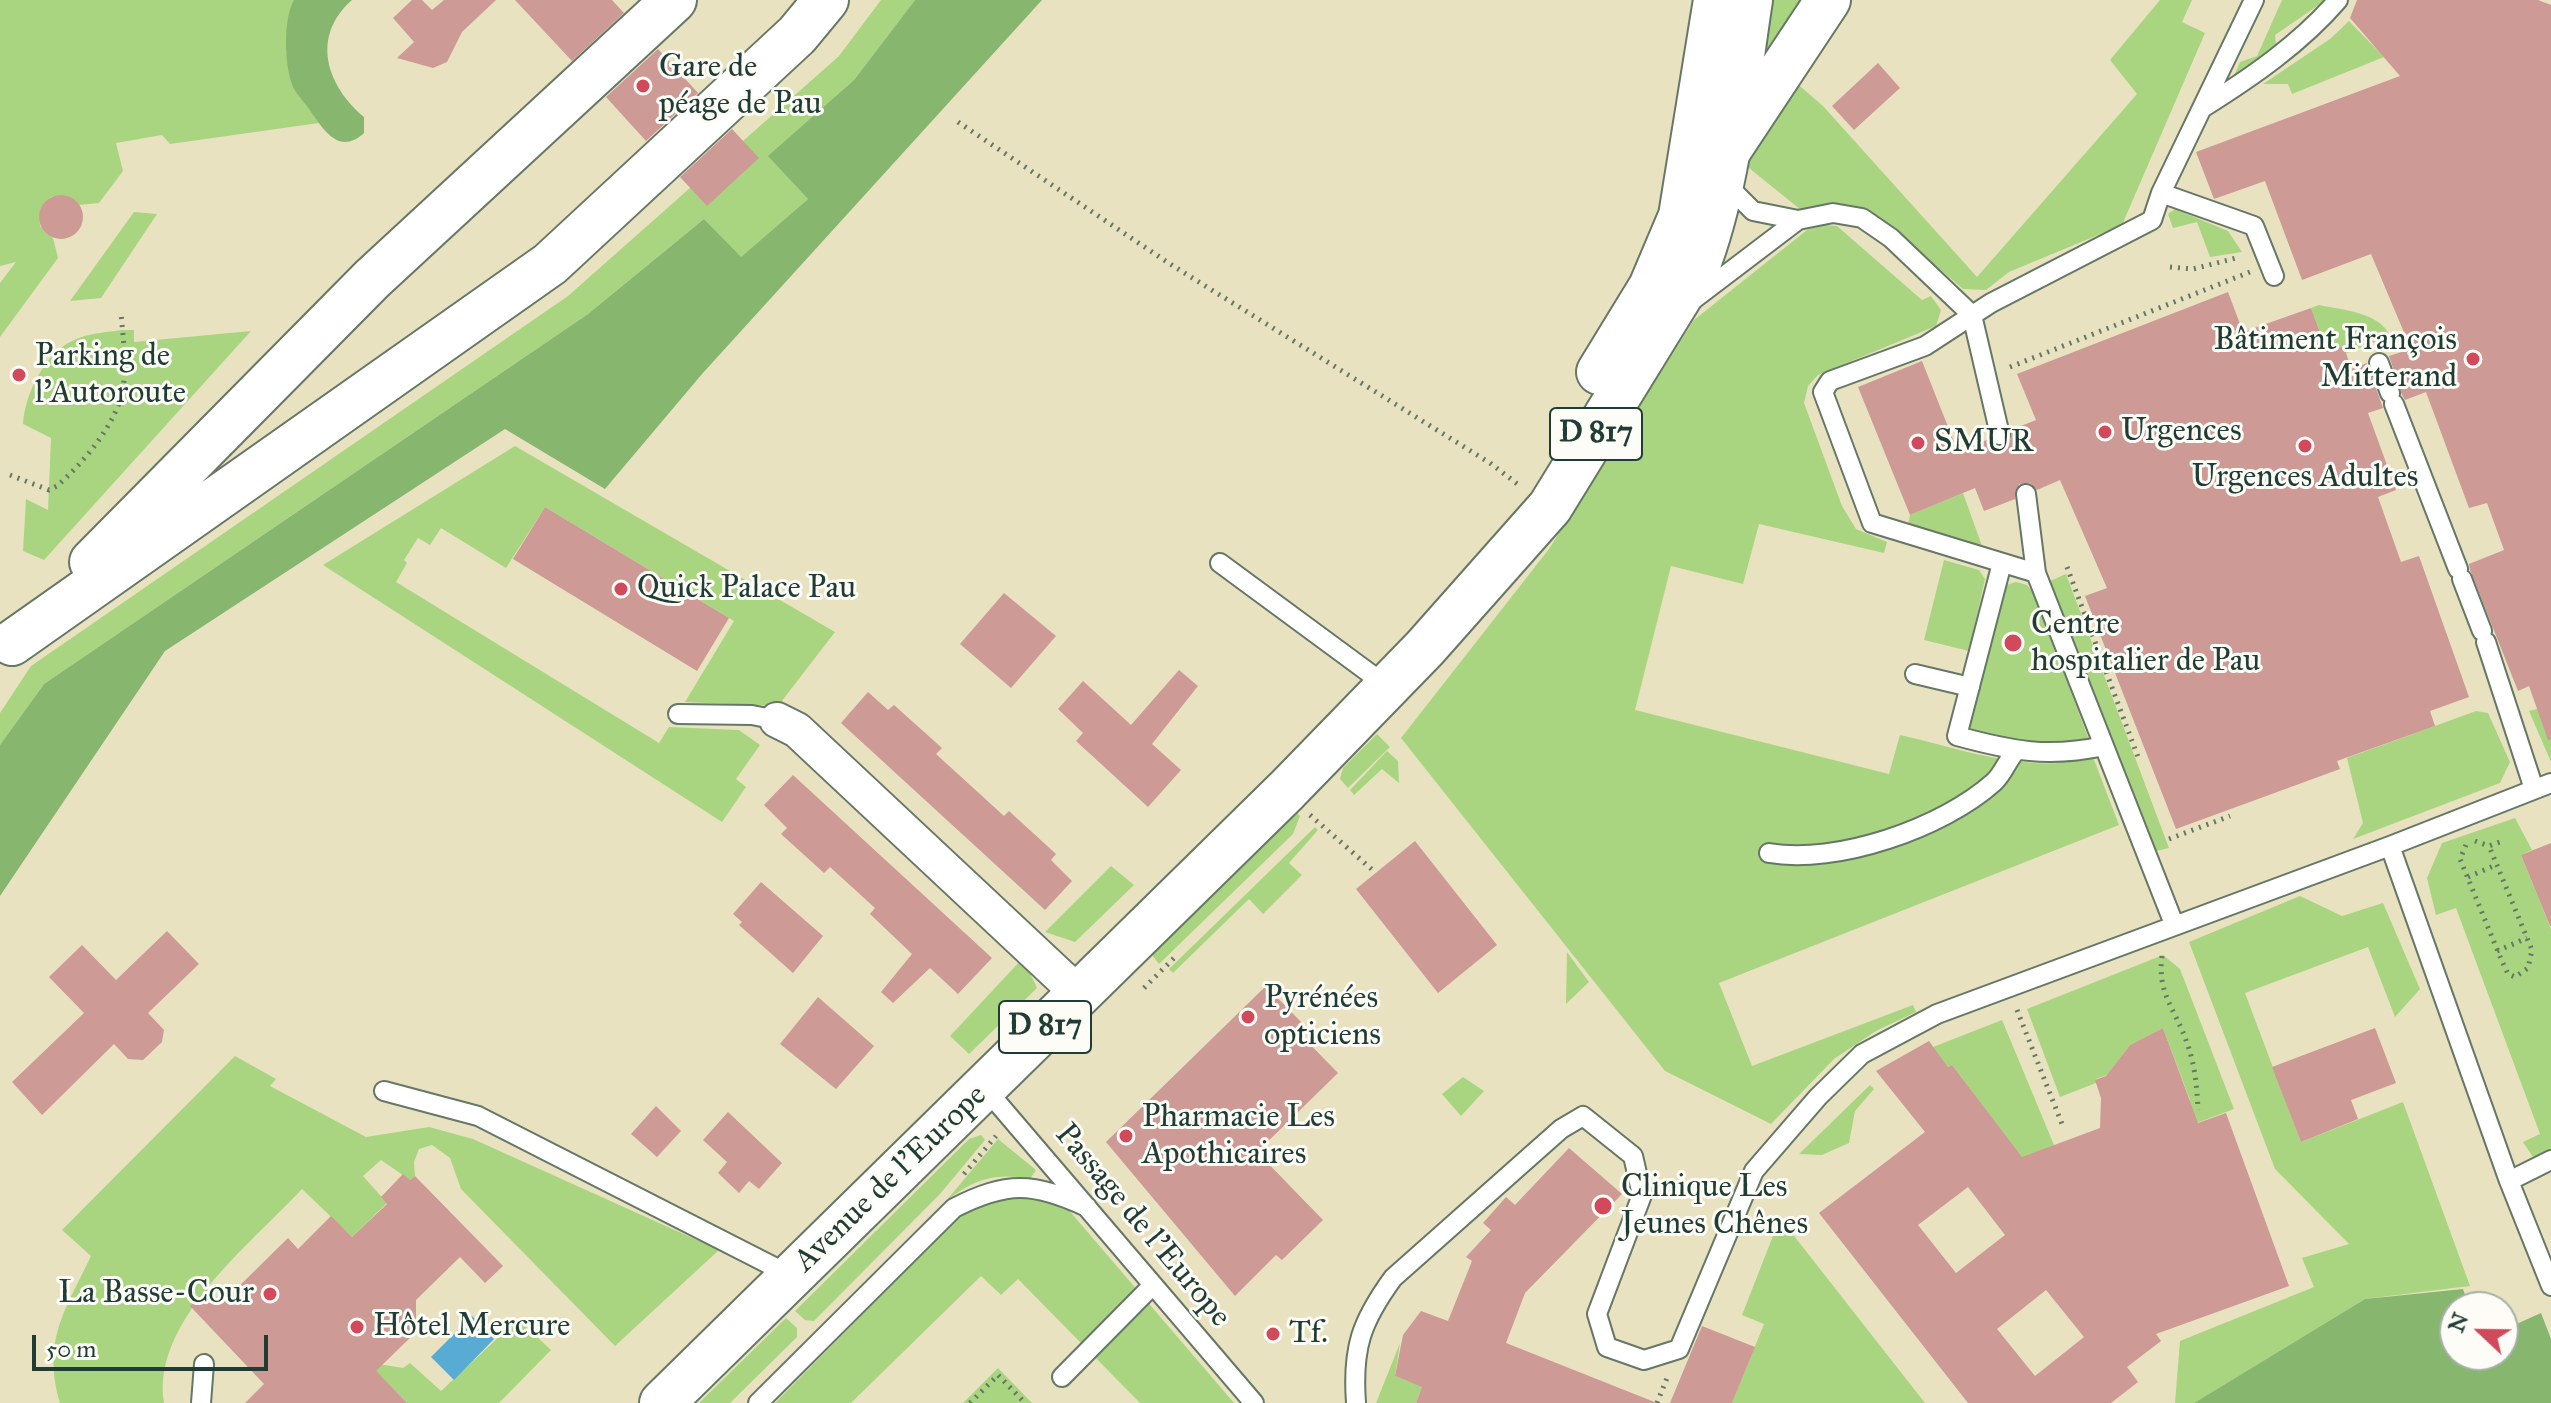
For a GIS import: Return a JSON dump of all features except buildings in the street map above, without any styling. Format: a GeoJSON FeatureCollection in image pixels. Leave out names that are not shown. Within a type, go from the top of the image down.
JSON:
{"type":"FeatureCollection","features":[{"type":"Feature","properties":{"kind":"main road"},"geometry":{"type":"LineString","coordinates":[[6,651],[372,279],[674,0]]}},
{"type":"Feature","properties":{"kind":"main road"},"geometry":{"type":"LineString","coordinates":[[6,651],[550,264],[797,35],[826,0]]}},
{"type":"Feature","properties":{"kind":"main road","name":"Avenue de l'Europe"},"geometry":{"type":"LineString","coordinates":[[1425,648],[1630,322],[1669,251],[1688,185],[1716,0]]}},
{"type":"Feature","properties":{"kind":"main road","name":"Avenue de l'Europe"},"geometry":{"type":"LineString","coordinates":[[662,1403],[792,1276],[996,1101],[1079,994],[1425,648],[1550,507],[1670,317],[1696,270],[1712,229],[1750,0]]}},
{"type":"Feature","properties":{"kind":"main road"},"geometry":{"type":"LineString","coordinates":[[1724,167],[1828,0]]}},
{"type":"Feature","properties":{"kind":"street"},"geometry":{"type":"LineString","coordinates":[[777,720],[797,730],[1079,994]]}},
{"type":"Feature","properties":{"kind":"lane"},"geometry":{"type":"LineString","coordinates":[[2036,573],[1872,523],[1823,392],[1830,381],[1925,346],[1972,315],[2152,220],[2161,193],[2254,0]]}},
{"type":"Feature","properties":{"kind":"lane"},"geometry":{"type":"LineString","coordinates":[[2204,107],[2246,81],[2338,0]]}},
{"type":"Feature","properties":{"kind":"lane"},"geometry":{"type":"LineString","coordinates":[[1724,167],[1753,211],[1798,220],[1833,213],[1862,218],[1891,238],[1972,315],[2000,435]]}},
{"type":"Feature","properties":{"kind":"lane"},"geometry":{"type":"LineString","coordinates":[[2161,193],[2254,226],[2272,270]]}},
{"type":"Feature","properties":{"kind":"lane"},"geometry":{"type":"LineString","coordinates":[[1670,317],[1798,220]]}},
{"type":"Feature","properties":{"kind":"lane"},"geometry":{"type":"LineString","coordinates":[[1356,1403],[1358,1337],[1373,1306],[1393,1278],[1561,1129],[1583,1116],[1633,1156],[1642,1195],[1597,1314],[1607,1347],[1644,1360],[1679,1349],[1754,1171],[1818,1097],[1862,1054],[1937,1014],[2543,786],[2379,363]]}},
{"type":"Feature","properties":{"kind":"lane"},"geometry":{"type":"LineString","coordinates":[[2026,494],[2036,573],[2171,926]]}},
{"type":"Feature","properties":{"kind":"lane"},"geometry":{"type":"LineString","coordinates":[[1220,563],[1387,686]]}},
{"type":"Feature","properties":{"kind":"lane"},"geometry":{"type":"LineString","coordinates":[[2002,563],[1957,736],[2015,752],[2064,754],[2104,746]]}},
{"type":"Feature","properties":{"kind":"lane"},"geometry":{"type":"LineString","coordinates":[[1915,674],[1970,687]]}},
{"type":"Feature","properties":{"kind":"lane"},"geometry":{"type":"LineString","coordinates":[[678,714],[752,715],[777,720]]}},
{"type":"Feature","properties":{"kind":"lane"},"geometry":{"type":"LineString","coordinates":[[1769,853],[1786,856],[1831,853],[1925,824],[1970,801],[1997,780],[2015,752]]}},
{"type":"Feature","properties":{"kind":"lane"},"geometry":{"type":"LineString","coordinates":[[2390,846],[2509,1181],[2551,1286]]}},
{"type":"Feature","properties":{"kind":"lane"},"geometry":{"type":"LineString","coordinates":[[384,1091],[478,1116],[792,1276]]}},
{"type":"Feature","properties":{"kind":"lane","name":"Passage de l'Europe"},"geometry":{"type":"LineString","coordinates":[[996,1101],[1254,1403]]}},
{"type":"Feature","properties":{"kind":"lane"},"geometry":{"type":"LineString","coordinates":[[2509,1181],[2551,1160]]}},
{"type":"Feature","properties":{"kind":"lane"},"geometry":{"type":"LineString","coordinates":[[758,1403],[954,1208],[991,1189],[1011,1188],[1054,1191],[1087,1207]]}},
{"type":"Feature","properties":{"kind":"lane"},"geometry":{"type":"LineString","coordinates":[[1062,1377],[1153,1285]]}},
{"type":"Feature","properties":{"kind":"lane"},"geometry":{"type":"LineString","coordinates":[[201,1403],[204,1364]]}},
{"type":"Feature","properties":{"kind":"path"},"geometry":{"type":"LineString","coordinates":[[958,122],[1170,264],[1490,463],[1525,490]]}},
{"type":"Feature","properties":{"kind":"path"},"geometry":{"type":"LineString","coordinates":[[2170,267],[2193,269],[2248,255],[2272,270]]}},
{"type":"Feature","properties":{"kind":"path"},"geometry":{"type":"LineString","coordinates":[[1986,376],[2272,270]]}},
{"type":"Feature","properties":{"kind":"path"},"geometry":{"type":"LineString","coordinates":[[10,475],[49,490],[57,486],[103,430],[123,392],[125,367],[121,313]]}},
{"type":"Feature","properties":{"kind":"path"},"geometry":{"type":"LineString","coordinates":[[2067,567],[2091,632]]}},
{"type":"Feature","properties":{"kind":"path"},"geometry":{"type":"LineString","coordinates":[[1304,822],[1308,813],[1376,873]]}},
{"type":"Feature","properties":{"kind":"path"},"geometry":{"type":"LineString","coordinates":[[2169,839],[2230,816]]}},
{"type":"Feature","properties":{"kind":"path"},"geometry":{"type":"LineString","coordinates":[[2489,846],[2532,950],[2531,961],[2522,975],[2508,974],[2460,859],[2462,850],[2476,841],[2489,846],[2500,842]]}},
{"type":"Feature","properties":{"kind":"path"},"geometry":{"type":"LineString","coordinates":[[2468,877],[2497,865]]}},
{"type":"Feature","properties":{"kind":"path"},"geometry":{"type":"LineString","coordinates":[[2171,926],[2159,985],[2173,1008],[2193,1060],[2198,1110]]}},
{"type":"Feature","properties":{"kind":"path"},"geometry":{"type":"LineString","coordinates":[[2497,951],[2527,938]]}},
{"type":"Feature","properties":{"kind":"path"},"geometry":{"type":"LineString","coordinates":[[1133,997],[1178,954]]}},
{"type":"Feature","properties":{"kind":"path"},"geometry":{"type":"LineString","coordinates":[[2008,987],[2064,1129]]}},
{"type":"Feature","properties":{"kind":"path"},"geometry":{"type":"LineString","coordinates":[[960,1179],[994,1139],[996,1101]]}},
{"type":"Feature","properties":{"kind":"path"},"geometry":{"type":"LineString","coordinates":[[970,1403],[998,1375],[1025,1403]]}},
{"type":"Feature","properties":{"kind":"green space"},"geometry":{"type":"Polygon","coordinates":[[[0,0],[294,0],[286,50],[293,86],[319,123],[170,144],[162,135],[116,143],[123,171],[99,203],[79,205],[62,195],[51,197],[43,205],[39,215],[40,226],[53,238],[58,258],[0,337],[0,283],[16,262],[0,266],[0,0]]]}},
{"type":"Feature","properties":{"kind":"green space"},"geometry":{"type":"Polygon","coordinates":[[[294,0],[352,0],[339,14],[328,45],[328,61],[333,76],[351,105],[364,117],[364,133],[348,142],[328,133],[293,87],[286,42],[290,8],[294,0]]]}},
{"type":"Feature","properties":{"kind":"green space"},"geometry":{"type":"Polygon","coordinates":[[[881,0],[915,0],[854,80],[769,156],[808,199],[740,258],[704,219],[588,314],[44,684],[0,745],[0,713],[31,666],[568,296],[839,56],[881,0]]]}},
{"type":"Feature","properties":{"kind":"green space"},"geometry":{"type":"Polygon","coordinates":[[[915,0],[1042,0],[702,374],[605,489],[505,429],[165,651],[0,896],[0,745],[44,684],[588,314],[704,219],[741,257],[808,199],[768,156],[854,80],[915,0]]]}},
{"type":"Feature","properties":{"kind":"green space"},"geometry":{"type":"Polygon","coordinates":[[[1761,0],[1807,0],[1758,80],[1761,0]]]}},
{"type":"Feature","properties":{"kind":"green space"},"geometry":{"type":"Polygon","coordinates":[[[2160,0],[2192,0],[2182,22],[2205,33],[2122,225],[2009,272],[1986,290],[1963,289],[1887,224],[1858,207],[1833,202],[1801,210],[1744,164],[1786,74],[1823,106],[1977,277],[2137,94],[2110,60],[2160,0]]]}},
{"type":"Feature","properties":{"kind":"green space"},"geometry":{"type":"Polygon","coordinates":[[[2282,0],[2326,0],[2275,35],[2276,45],[2261,57],[2257,69],[2234,76],[2240,62],[2257,56],[2282,0]]]}},
{"type":"Feature","properties":{"kind":"green space"},"geometry":{"type":"Polygon","coordinates":[[[2349,21],[2384,57],[2292,94],[2288,84],[2263,84],[2330,39],[2349,21]]]}},
{"type":"Feature","properties":{"kind":"green space"},"geometry":{"type":"Polygon","coordinates":[[[2175,209],[2228,231],[2242,252],[2210,257],[2197,222],[2173,228],[2168,214],[2175,209]]]}},
{"type":"Feature","properties":{"kind":"green space"},"geometry":{"type":"Polygon","coordinates":[[[134,212],[157,214],[101,298],[70,301],[134,212]]]}},
{"type":"Feature","properties":{"kind":"green space"},"geometry":{"type":"Polygon","coordinates":[[[1823,225],[1837,226],[1922,300],[1931,296],[1941,310],[1936,326],[1818,375],[1808,386],[1804,403],[1842,506],[1856,529],[1887,542],[1884,553],[1759,524],[1743,584],[1671,566],[1635,710],[1889,774],[1900,735],[2021,762],[2070,762],[2093,757],[2119,825],[1719,983],[1752,1066],[1913,1005],[1916,1012],[1876,1031],[1834,1059],[1771,1124],[1665,1071],[1401,738],[1549,549],[1694,320],[1807,230],[1823,225]]]}},
{"type":"Feature","properties":{"kind":"green space"},"geometry":{"type":"Polygon","coordinates":[[[2319,305],[2369,317],[2385,328],[2390,336],[2347,353],[2344,346],[2327,351],[2311,308],[2319,305]]]}},
{"type":"Feature","properties":{"kind":"green space"},"geometry":{"type":"Polygon","coordinates":[[[134,330],[134,342],[251,331],[44,560],[23,551],[26,499],[48,510],[51,438],[23,424],[28,399],[47,362],[67,344],[89,335],[134,330]]]}},
{"type":"Feature","properties":{"kind":"green space"},"geometry":{"type":"Polygon","coordinates":[[[515,446],[835,632],[778,706],[685,702],[734,621],[545,507],[506,568],[441,528],[430,545],[418,538],[404,560],[407,563],[396,582],[659,743],[669,727],[739,730],[760,745],[736,779],[746,787],[722,822],[323,565],[515,446]]]}},
{"type":"Feature","properties":{"kind":"green space"},"geometry":{"type":"Polygon","coordinates":[[[1963,493],[1982,546],[1908,525],[1910,515],[1963,493]]]}},
{"type":"Feature","properties":{"kind":"green space"},"geometry":{"type":"Polygon","coordinates":[[[1944,560],[1979,570],[1985,579],[1969,651],[1924,640],[1944,560]]]}},
{"type":"Feature","properties":{"kind":"green space"},"geometry":{"type":"Polygon","coordinates":[[[2066,574],[2169,848],[2156,851],[2050,581],[2066,574]]]}},
{"type":"Feature","properties":{"kind":"green space"},"geometry":{"type":"Polygon","coordinates":[[[2016,582],[2027,585],[2035,595],[2089,740],[2043,745],[1967,730],[2006,585],[2016,582]]]}},
{"type":"Feature","properties":{"kind":"green space"},"geometry":{"type":"Polygon","coordinates":[[[2537,709],[2551,715],[2551,762],[2529,711],[2537,709]]]}},
{"type":"Feature","properties":{"kind":"green space"},"geometry":{"type":"Polygon","coordinates":[[[2476,711],[2488,713],[2510,762],[2500,783],[2353,839],[2363,823],[2347,758],[2476,711]]]}},
{"type":"Feature","properties":{"kind":"green space"},"geometry":{"type":"Polygon","coordinates":[[[1377,734],[1390,747],[1348,788],[1340,779],[1343,768],[1377,734]]]}},
{"type":"Feature","properties":{"kind":"green space"},"geometry":{"type":"Polygon","coordinates":[[[1387,751],[1398,761],[1399,783],[1382,769],[1354,795],[1350,790],[1387,751]]]}},
{"type":"Feature","properties":{"kind":"green space"},"geometry":{"type":"Polygon","coordinates":[[[1297,813],[1300,816],[1293,834],[1159,964],[1152,955],[1297,813]]]}},
{"type":"Feature","properties":{"kind":"green space"},"geometry":{"type":"Polygon","coordinates":[[[2515,818],[2532,850],[2521,855],[2551,929],[2551,1149],[2533,1157],[2523,1142],[2540,1134],[2456,908],[2436,915],[2427,878],[2442,843],[2515,818]]]}},
{"type":"Feature","properties":{"kind":"green space"},"geometry":{"type":"Polygon","coordinates":[[[1315,827],[1318,830],[1289,863],[1302,875],[1263,914],[1249,899],[1173,973],[1169,969],[1315,827]]]}},
{"type":"Feature","properties":{"kind":"green space"},"geometry":{"type":"Polygon","coordinates":[[[1111,866],[1134,885],[1075,942],[1045,932],[1111,866]]]}},
{"type":"Feature","properties":{"kind":"green space"},"geometry":{"type":"Polygon","coordinates":[[[2300,896],[2342,916],[2383,903],[2420,989],[2395,1017],[2368,947],[2245,993],[2301,1142],[2403,1102],[2470,1286],[2365,1299],[2194,1403],[2175,1403],[2180,1341],[2314,1287],[2302,1258],[2349,1244],[2275,1169],[2189,942],[2300,896]]]}},
{"type":"Feature","properties":{"kind":"green space"},"geometry":{"type":"Polygon","coordinates":[[[1567,952],[1589,982],[1566,1004],[1567,952]]]}},
{"type":"Feature","properties":{"kind":"green space"},"geometry":{"type":"Polygon","coordinates":[[[2163,955],[2180,969],[2234,1109],[2186,1127],[2190,1100],[2163,1028],[2130,1045],[2107,1075],[2096,1079],[2096,1083],[2060,1097],[2027,1009],[2163,955]]]}},
{"type":"Feature","properties":{"kind":"green space"},"geometry":{"type":"Polygon","coordinates":[[[1023,958],[1037,988],[969,1054],[950,1036],[1023,958]]]}},
{"type":"Feature","properties":{"kind":"green space"},"geometry":{"type":"Polygon","coordinates":[[[2002,1020],[2054,1145],[2041,1183],[1952,1065],[1948,1067],[1933,1047],[2002,1020]]]}},
{"type":"Feature","properties":{"kind":"green space"},"geometry":{"type":"Polygon","coordinates":[[[235,1056],[276,1079],[270,1086],[366,1137],[429,1127],[473,1139],[719,1250],[615,1346],[461,1189],[450,1158],[432,1145],[419,1149],[414,1162],[415,1176],[410,1180],[381,1160],[363,1176],[387,1203],[352,1237],[302,1189],[232,1259],[189,1314],[173,1343],[164,1373],[164,1403],[60,1403],[55,1381],[55,1343],[65,1310],[91,1256],[62,1230],[235,1056]]]}},
{"type":"Feature","properties":{"kind":"green space"},"geometry":{"type":"Polygon","coordinates":[[[1463,1077],[1484,1091],[1461,1116],[1442,1094],[1463,1077]]]}},
{"type":"Feature","properties":{"kind":"green space"},"geometry":{"type":"Polygon","coordinates":[[[1870,1085],[1874,1089],[1855,1111],[1849,1143],[1822,1155],[1799,1154],[1870,1085]]]}},
{"type":"Feature","properties":{"kind":"green space"},"geometry":{"type":"Polygon","coordinates":[[[981,1135],[985,1140],[940,1194],[814,1321],[805,1320],[795,1311],[969,1139],[981,1135]]]}},
{"type":"Feature","properties":{"kind":"green space"},"geometry":{"type":"Polygon","coordinates":[[[998,1139],[1036,1170],[1030,1179],[1006,1176],[985,1179],[946,1201],[998,1139]]]}},
{"type":"Feature","properties":{"kind":"green space"},"geometry":{"type":"Polygon","coordinates":[[[998,1196],[1039,1198],[1067,1208],[1234,1403],[1140,1403],[1018,1279],[1001,1295],[981,1276],[851,1403],[775,1403],[963,1213],[998,1196]]]}},
{"type":"Feature","properties":{"kind":"green space"},"geometry":{"type":"Polygon","coordinates":[[[1780,1218],[1925,1403],[1732,1403],[1764,1324],[1742,1315],[1780,1218]]]}},
{"type":"Feature","properties":{"kind":"green space"},"geometry":{"type":"Polygon","coordinates":[[[2439,1291],[2439,1371],[2519,1371],[2519,1323],[2541,1313],[2551,1339],[2551,1403],[2194,1403],[2365,1299],[2439,1291]]]}},
{"type":"Feature","properties":{"kind":"green space"},"geometry":{"type":"Polygon","coordinates":[[[786,1318],[797,1328],[797,1337],[730,1403],[699,1403],[786,1318]]]}},
{"type":"Feature","properties":{"kind":"green space"},"geometry":{"type":"Polygon","coordinates":[[[518,1319],[551,1350],[499,1403],[407,1403],[366,1362],[403,1368],[410,1363],[441,1391],[518,1319]]]}},
{"type":"Feature","properties":{"kind":"green space"},"geometry":{"type":"Polygon","coordinates":[[[1400,1343],[1395,1376],[1413,1383],[1424,1382],[1416,1403],[1376,1403],[1400,1343]]]}},
{"type":"Feature","properties":{"kind":"green space"},"geometry":{"type":"Polygon","coordinates":[[[998,1368],[1032,1403],[963,1403],[998,1368]]]}},
{"type":"Feature","properties":{"kind":"water"},"geometry":{"type":"Polygon","coordinates":[[[472,1316],[494,1339],[454,1380],[431,1357],[472,1316]]]}},
{"type":"Feature","properties":{"kind":"place","name":"Gare de péage de Pau"},"geometry":{"type":"Point","coordinates":[643,86]}},
{"type":"Feature","properties":{"kind":"place","name":"Bâtiment François Mitterand"},"geometry":{"type":"Point","coordinates":[2473,359]}},
{"type":"Feature","properties":{"kind":"place","name":"Parking de l'Autoroute"},"geometry":{"type":"Point","coordinates":[19,375]}},
{"type":"Feature","properties":{"kind":"place","name":"Urgences"},"geometry":{"type":"Point","coordinates":[2105,432]}},
{"type":"Feature","properties":{"kind":"place","name":"SMUR"},"geometry":{"type":"Point","coordinates":[1918,443]}},
{"type":"Feature","properties":{"kind":"place","name":"Urgences Adultes"},"geometry":{"type":"Point","coordinates":[2305,446]}},
{"type":"Feature","properties":{"kind":"place","name":"Quick Palace Pau"},"geometry":{"type":"Point","coordinates":[621,589]}},
{"type":"Feature","properties":{"kind":"place","name":"Centre hospitalier de Pau"},"geometry":{"type":"Point","coordinates":[2013,643]}},
{"type":"Feature","properties":{"kind":"place","name":"Pyrénées opticiens"},"geometry":{"type":"Point","coordinates":[1248,1017]}},
{"type":"Feature","properties":{"kind":"place","name":"Pharmacie Les Apothicaires"},"geometry":{"type":"Point","coordinates":[1126,1136]}},
{"type":"Feature","properties":{"kind":"place","name":"Clinique Les Jeunes Chênes"},"geometry":{"type":"Point","coordinates":[1603,1206]}},
{"type":"Feature","properties":{"kind":"place","name":"La Basse-Cour"},"geometry":{"type":"Point","coordinates":[270,1294]}},
{"type":"Feature","properties":{"kind":"place","name":"Hôtel Mercure"},"geometry":{"type":"Point","coordinates":[357,1327]}},
{"type":"Feature","properties":{"kind":"place","name":"Tf."},"geometry":{"type":"Point","coordinates":[1273,1334]}}]}
